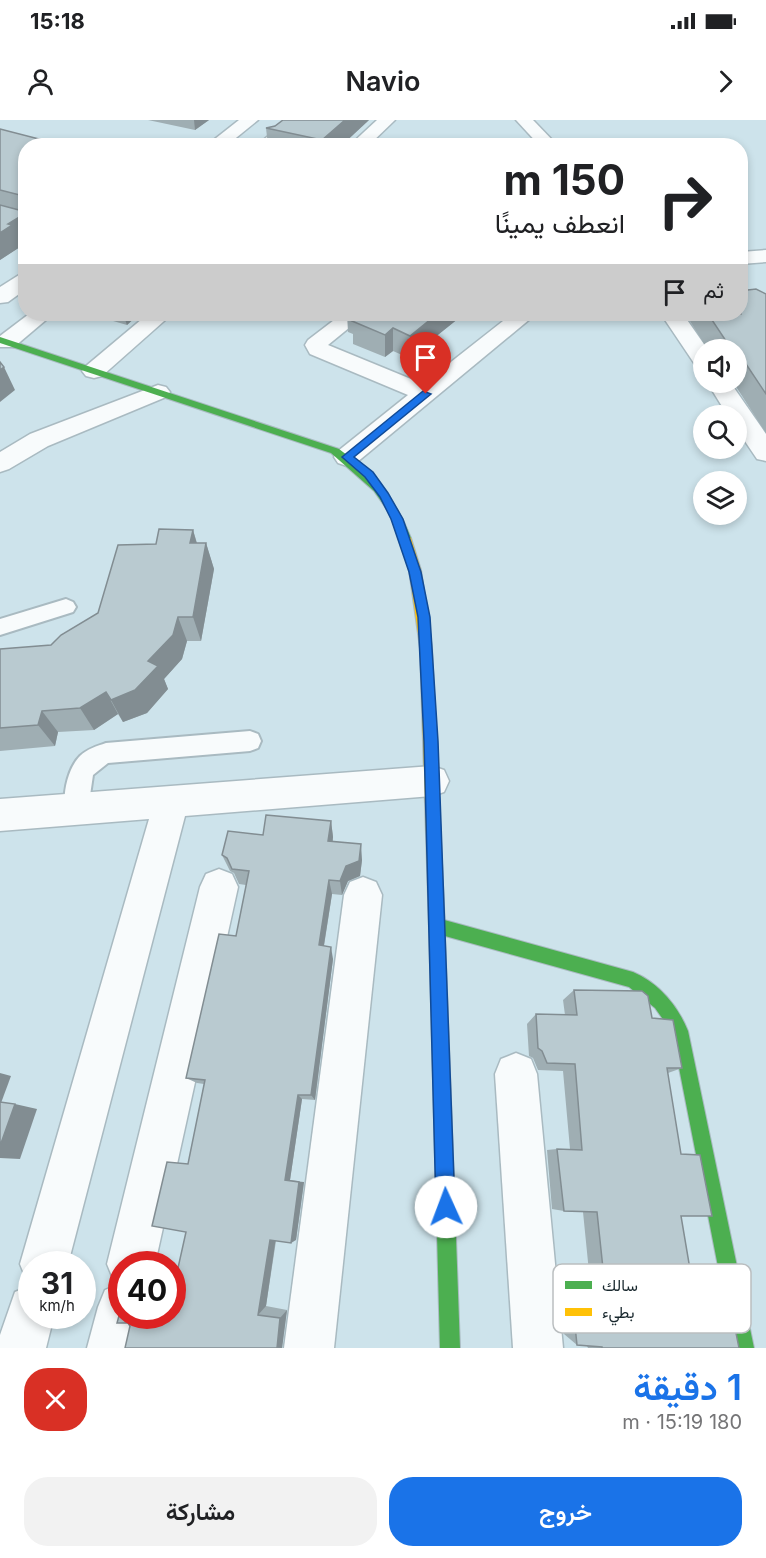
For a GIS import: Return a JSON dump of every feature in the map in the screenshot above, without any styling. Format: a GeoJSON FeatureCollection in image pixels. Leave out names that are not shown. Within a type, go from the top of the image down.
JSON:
{"type":"FeatureCollection","features":[{"type":"Feature","properties":{"kind":"street"},"geometry":{"type":"LineString","coordinates":[[225,138],[250,120]]}},
{"type":"Feature","properties":{"kind":"street"},"geometry":{"type":"LineString","coordinates":[[275,138],[299,120]]}},
{"type":"Feature","properties":{"kind":"street"},"geometry":{"type":"LineString","coordinates":[[366,138],[387,120]]}},
{"type":"Feature","properties":{"kind":"street"},"geometry":{"type":"LineString","coordinates":[[524,120],[542,138]]}},
{"type":"Feature","properties":{"kind":"street"},"geometry":{"type":"LineString","coordinates":[[748,257],[766,256]]}},
{"type":"Feature","properties":{"kind":"street"},"geometry":{"type":"LineString","coordinates":[[0,297],[18,285]]}},
{"type":"Feature","properties":{"kind":"street"},"geometry":{"type":"LineString","coordinates":[[3,341],[32,321]]}},
{"type":"Feature","properties":{"kind":"street"},"geometry":{"type":"LineString","coordinates":[[94,371],[153,321]]}},
{"type":"Feature","properties":{"kind":"street"},"geometry":{"type":"LineString","coordinates":[[346,321],[320,340],[316,345],[318,349],[426,394]]}},
{"type":"Feature","properties":{"kind":"street"},"geometry":{"type":"LineString","coordinates":[[347,457],[516,321]]}},
{"type":"Feature","properties":{"kind":"street"},"geometry":{"type":"LineString","coordinates":[[677,321],[693,345]]}},
{"type":"Feature","properties":{"kind":"street"},"geometry":{"type":"LineString","coordinates":[[3,341],[317,444],[347,457],[369,474],[385,496],[397,519],[415,572],[424,617],[432,781],[450,1348]]}},
{"type":"Feature","properties":{"kind":"street"},"geometry":{"type":"LineString","coordinates":[[0,463],[39,440],[158,392]]}},
{"type":"Feature","properties":{"kind":"street"},"geometry":{"type":"LineString","coordinates":[[725,393],[766,453]]}},
{"type":"Feature","properties":{"kind":"street"},"geometry":{"type":"LineString","coordinates":[[0,816],[432,781]]}},
{"type":"Feature","properties":{"kind":"street"},"geometry":{"type":"LineString","coordinates":[[48,1251],[172,801]]}},
{"type":"Feature","properties":{"kind":"street"},"geometry":{"type":"LineString","coordinates":[[134,1251],[219,887]]}},
{"type":"Feature","properties":{"kind":"street"},"geometry":{"type":"LineString","coordinates":[[309,1348],[363,895]]}},
{"type":"Feature","properties":{"kind":"street"},"geometry":{"type":"LineString","coordinates":[[436,926],[633,980],[661,999],[673,1014],[680,1031],[727,1264]]}},
{"type":"Feature","properties":{"kind":"street"},"geometry":{"type":"LineString","coordinates":[[516,1074],[538,1348]]}},
{"type":"Feature","properties":{"kind":"street"},"geometry":{"type":"LineString","coordinates":[[21,1348],[26,1329]]}},
{"type":"Feature","properties":{"kind":"street"},"geometry":{"type":"LineString","coordinates":[[112,1348],[117,1329]]}},
{"type":"Feature","properties":{"kind":"street"},"geometry":{"type":"LineString","coordinates":[[741,1333],[744,1348]]}},
{"type":"Feature","properties":{"kind":"lane"},"geometry":{"type":"LineString","coordinates":[[0,627],[66,607]]}},
{"type":"Feature","properties":{"kind":"lane"},"geometry":{"type":"LineString","coordinates":[[76,809],[82,768],[93,758],[106,753],[249,741]]}},
{"type":"Feature","properties":{"kind":"building"},"geometry":{"type":"Polygon","coordinates":[[[283,120],[345,120],[324,138],[313,138],[266,128],[275,126],[283,120]]]}},
{"type":"Feature","properties":{"kind":"building"},"geometry":{"type":"Polygon","coordinates":[[[0,129],[35,138],[18,138],[18,194],[0,190],[0,129]]]}},
{"type":"Feature","properties":{"kind":"building"},"geometry":{"type":"Polygon","coordinates":[[[0,205],[18,210],[18,218],[0,233],[0,205]]]}},
{"type":"Feature","properties":{"kind":"building"},"geometry":{"type":"Polygon","coordinates":[[[756,289],[766,294],[766,394],[747,366],[747,339],[725,339],[713,321],[748,321],[748,290],[756,289]]]}},
{"type":"Feature","properties":{"kind":"building"},"geometry":{"type":"Polygon","coordinates":[[[352,321],[428,321],[410,336],[393,328],[385,335],[352,321]]]}},
{"type":"Feature","properties":{"kind":"building"},"geometry":{"type":"Polygon","coordinates":[[[159,529],[193,530],[190,543],[206,543],[193,617],[178,617],[173,635],[148,661],[158,666],[135,690],[111,700],[106,692],[80,708],[42,711],[38,725],[0,728],[0,649],[51,645],[61,635],[98,613],[118,545],[156,544],[159,529]]]}},
{"type":"Feature","properties":{"kind":"building"},"geometry":{"type":"Polygon","coordinates":[[[266,815],[331,821],[328,841],[361,844],[359,861],[346,866],[340,881],[329,880],[319,945],[331,947],[311,1095],[298,1095],[285,1180],[299,1182],[291,1243],[270,1240],[258,1315],[280,1318],[277,1348],[125,1348],[129,1329],[186,1329],[186,1251],[182,1251],[186,1232],[152,1226],[167,1162],[188,1164],[205,1080],[186,1078],[219,934],[236,936],[249,871],[232,869],[227,858],[222,855],[228,831],[263,835],[266,815]]]}},
{"type":"Feature","properties":{"kind":"building"},"geometry":{"type":"Polygon","coordinates":[[[574,990],[642,991],[648,996],[652,1018],[673,1020],[682,1068],[667,1068],[681,1154],[700,1155],[712,1216],[681,1216],[689,1264],[603,1264],[597,1212],[564,1211],[557,1149],[582,1150],[575,1064],[547,1063],[542,1051],[538,1048],[536,1014],[577,1015],[574,990]]]}},
{"type":"Feature","properties":{"kind":"building"},"geometry":{"type":"Polygon","coordinates":[[[0,1102],[15,1104],[0,1146],[0,1102]]]}},
{"type":"Feature","properties":{"kind":"building"},"geometry":{"type":"Polygon","coordinates":[[[576,1333],[736,1333],[739,1348],[602,1348],[577,1345],[576,1333]]]}},
{"type":"Feature","properties":{"kind":"traffic: fast"},"geometry":{"type":"LineString","coordinates":[[0,340],[335,451],[378,488],[393,510],[405,538]]}},
{"type":"Feature","properties":{"kind":"traffic: fast"},"geometry":{"type":"LineString","coordinates":[[437,926],[633,980],[667,1008],[680,1031],[727,1264]]}},
{"type":"Feature","properties":{"kind":"traffic: fast"},"geometry":{"type":"LineString","coordinates":[[437,928],[450,1348]]}},
{"type":"Feature","properties":{"kind":"traffic: fast"},"geometry":{"type":"LineString","coordinates":[[741,1333],[744,1348]]}},
{"type":"Feature","properties":{"kind":"traffic: slow"},"geometry":{"type":"LineString","coordinates":[[405,538],[415,570],[426,648],[437,928]]}},
{"type":"Feature","properties":{"kind":"route"},"geometry":{"type":"LineString","coordinates":[[426,394],[347,457],[369,474],[385,496],[397,519],[415,572],[424,617],[431,741],[446,1207]]}}]}
